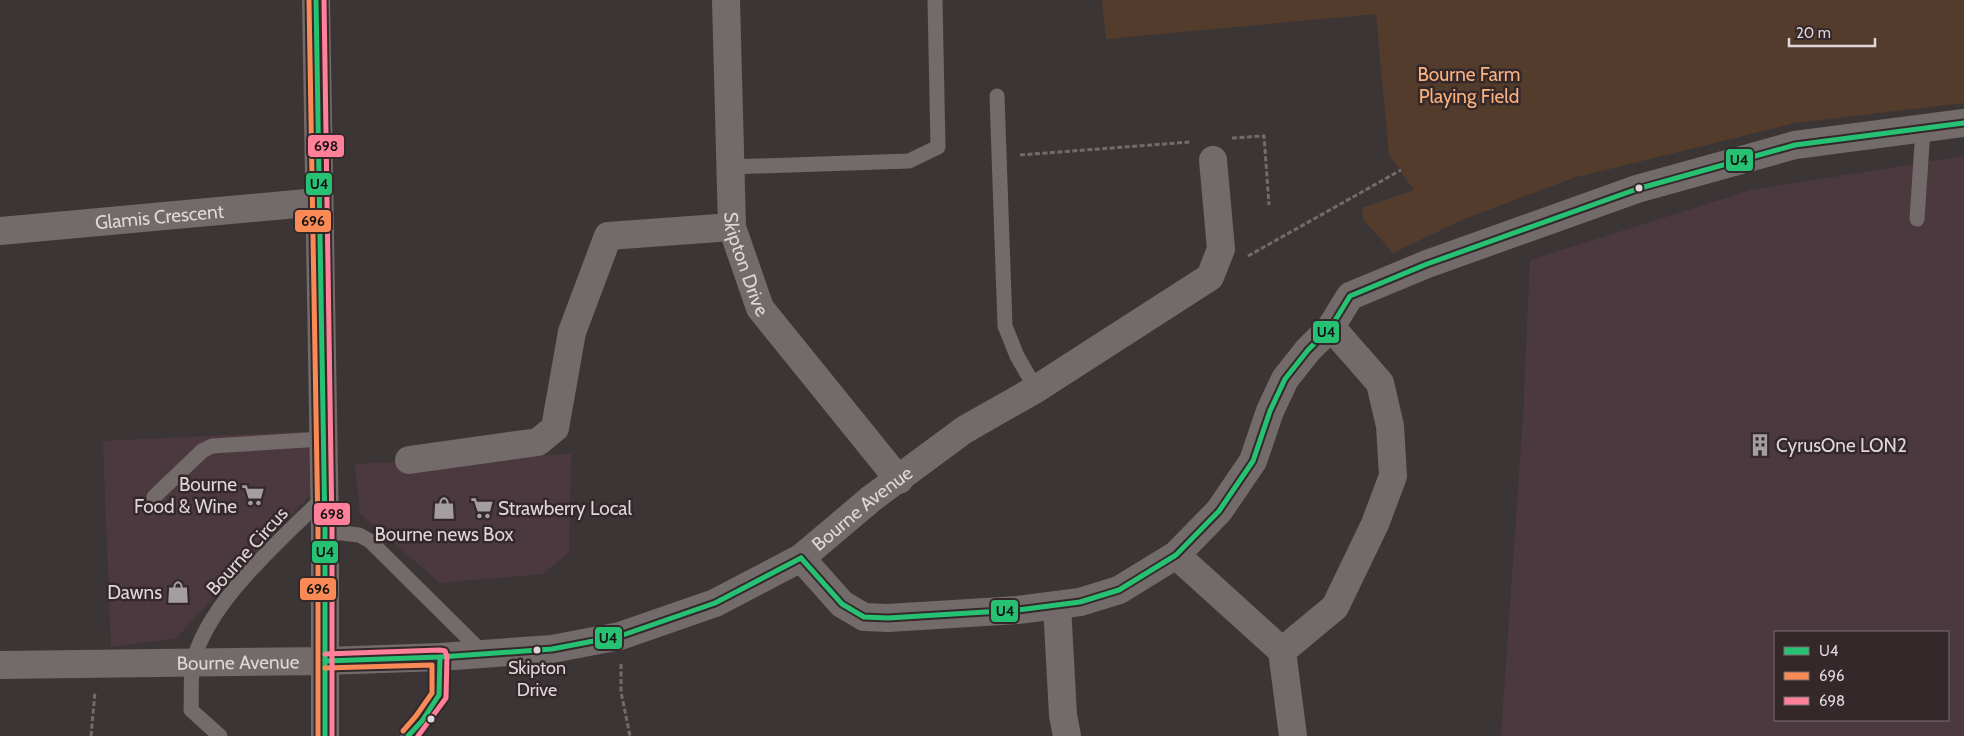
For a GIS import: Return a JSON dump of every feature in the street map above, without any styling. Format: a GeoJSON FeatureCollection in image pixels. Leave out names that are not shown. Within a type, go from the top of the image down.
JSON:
{"type":"FeatureCollection","features":[{"type":"Feature","properties":{"kind":"street"},"geometry":{"type":"LineString","coordinates":[[316,0],[325,531],[325,736]]}},
{"type":"Feature","properties":{"kind":"street","name":"Skipton Drive"},"geometry":{"type":"LineString","coordinates":[[726,0],[732,227],[760,308],[899,480]]}},
{"type":"Feature","properties":{"kind":"street"},"geometry":{"type":"LineString","coordinates":[[801,558],[842,604],[864,617],[888,618],[1057,606],[1119,590],[1167,562],[1219,511],[1248,468],[1285,379],[1308,350],[1331,327],[1350,296],[1427,264],[1637,190],[1796,145],[1964,123]]}},
{"type":"Feature","properties":{"kind":"street"},"geometry":{"type":"LineString","coordinates":[[1210,277],[1221,249],[1211,147]]}},
{"type":"Feature","properties":{"kind":"street","name":"Glamis Crescent"},"geometry":{"type":"LineString","coordinates":[[0,231],[318,202]]}},
{"type":"Feature","properties":{"kind":"street"},"geometry":{"type":"LineString","coordinates":[[409,460],[538,442],[555,428],[572,332],[608,236],[732,227]]}},
{"type":"Feature","properties":{"kind":"street","name":"Bourne Avenue"},"geometry":{"type":"LineString","coordinates":[[0,665],[325,661],[440,657],[552,649],[620,636],[715,603],[801,558],[872,498],[899,480],[964,430],[1036,389],[1210,277]]}},
{"type":"Feature","properties":{"kind":"street"},"geometry":{"type":"LineString","coordinates":[[1282,651],[1335,608],[1375,524],[1393,476],[1390,426],[1380,383],[1331,327]]}},
{"type":"Feature","properties":{"kind":"street"},"geometry":{"type":"LineString","coordinates":[[1167,562],[1282,651],[1293,736]]}},
{"type":"Feature","properties":{"kind":"street"},"geometry":{"type":"LineString","coordinates":[[1057,606],[1063,715],[1067,736]]}},
{"type":"Feature","properties":{"kind":"lane"},"geometry":{"type":"LineString","coordinates":[[730,166],[909,161],[938,147],[934,0]]}},
{"type":"Feature","properties":{"kind":"lane"},"geometry":{"type":"LineString","coordinates":[[997,96],[1006,326],[1017,356],[1036,389]]}},
{"type":"Feature","properties":{"kind":"lane"},"geometry":{"type":"LineString","coordinates":[[1917,219],[1923,129]]}},
{"type":"Feature","properties":{"kind":"lane"},"geometry":{"type":"LineString","coordinates":[[154,497],[202,451],[212,446],[323,439]]}},
{"type":"Feature","properties":{"kind":"lane","name":"Bourne Circus"},"geometry":{"type":"LineString","coordinates":[[220,736],[191,710],[193,663],[208,626],[230,592],[324,497]]}},
{"type":"Feature","properties":{"kind":"lane"},"geometry":{"type":"LineString","coordinates":[[325,531],[359,535],[370,541],[483,653]]}},
{"type":"Feature","properties":{"kind":"lane"},"geometry":{"type":"LineString","coordinates":[[408,736],[422,721],[439,695],[440,657]]}},
{"type":"Feature","properties":{"kind":"path"},"geometry":{"type":"LineString","coordinates":[[999,157],[1211,147],[1264,136],[1269,205]]}},
{"type":"Feature","properties":{"kind":"path"},"geometry":{"type":"LineString","coordinates":[[1210,277],[1401,170]]}},
{"type":"Feature","properties":{"kind":"path"},"geometry":{"type":"LineString","coordinates":[[620,636],[621,692],[630,736]]}},
{"type":"Feature","properties":{"kind":"path"},"geometry":{"type":"LineString","coordinates":[[91,736],[97,664]]}},
{"type":"Feature","properties":{"kind":"shaded area"},"geometry":{"type":"Polygon","coordinates":[[[1964,156],[1964,736],[1501,736],[1523,416],[1530,260],[1751,190],[1964,156]]]}},
{"type":"Feature","properties":{"kind":"shaded area"},"geometry":{"type":"Polygon","coordinates":[[[315,431],[312,493],[176,638],[111,647],[103,441],[315,431]]]}},
{"type":"Feature","properties":{"kind":"shaded area"},"geometry":{"type":"Polygon","coordinates":[[[571,454],[569,552],[543,574],[440,583],[360,514],[355,464],[571,454]]]}},
{"type":"Feature","properties":{"kind":"green space","name":"Bourne Farm Playing Field"},"geometry":{"type":"Polygon","coordinates":[[[1102,0],[1964,0],[1964,103],[1795,123],[1573,178],[1464,219],[1393,253],[1364,220],[1362,208],[1414,190],[1389,155],[1376,14],[1106,39],[1102,0]]]}},
{"type":"Feature","properties":{"kind":"transit line","name":"696"},"geometry":{"type":"LineString","coordinates":[[309,0],[318,531],[318,736]]}},
{"type":"Feature","properties":{"kind":"transit line","name":"U4"},"geometry":{"type":"LineString","coordinates":[[316,0],[325,531],[325,736]]}},
{"type":"Feature","properties":{"kind":"transit line","name":"698"},"geometry":{"type":"LineString","coordinates":[[324,0],[332,531],[332,736]]}},
{"type":"Feature","properties":{"kind":"transit line","name":"U4"},"geometry":{"type":"LineString","coordinates":[[801,558],[842,604],[864,617],[888,618],[1018,610],[1080,602],[1119,590],[1176,555],[1219,511],[1253,461],[1270,411],[1285,379],[1308,350],[1331,327],[1350,296],[1427,264],[1637,189],[1795,145],[1964,123]]}},
{"type":"Feature","properties":{"kind":"transit line","name":"U4"},"geometry":{"type":"LineString","coordinates":[[325,661],[440,657],[552,649],[620,636],[715,603],[801,558]]}},
{"type":"Feature","properties":{"kind":"transit line","name":"698"},"geometry":{"type":"LineString","coordinates":[[325,654],[445,651],[447,656],[446,698],[418,736]]}},
{"type":"Feature","properties":{"kind":"transit line","name":"U4"},"geometry":{"type":"LineString","coordinates":[[408,736],[422,721],[439,695],[440,657]]}},
{"type":"Feature","properties":{"kind":"transit line","name":"696"},"geometry":{"type":"LineString","coordinates":[[325,668],[432,665],[432,693],[403,731]]}},
{"type":"Feature","properties":{"kind":"place","name":"CyrusOne LON2"},"geometry":{"type":"Point","coordinates":[1760,445]}},
{"type":"Feature","properties":{"kind":"place","name":"Bourne Food & Wine"},"geometry":{"type":"Point","coordinates":[253,495]}},
{"type":"Feature","properties":{"kind":"place","name":"Bourne news Box"},"geometry":{"type":"Point","coordinates":[444,508]}},
{"type":"Feature","properties":{"kind":"place","name":"Strawberry Local"},"geometry":{"type":"Point","coordinates":[482,508]}},
{"type":"Feature","properties":{"kind":"place","name":"Dawns"},"geometry":{"type":"Point","coordinates":[178,592]}},
{"type":"Feature","properties":{"kind":"place","name":"Skipton Drive"},"geometry":{"type":"Point","coordinates":[537,650]}}]}
